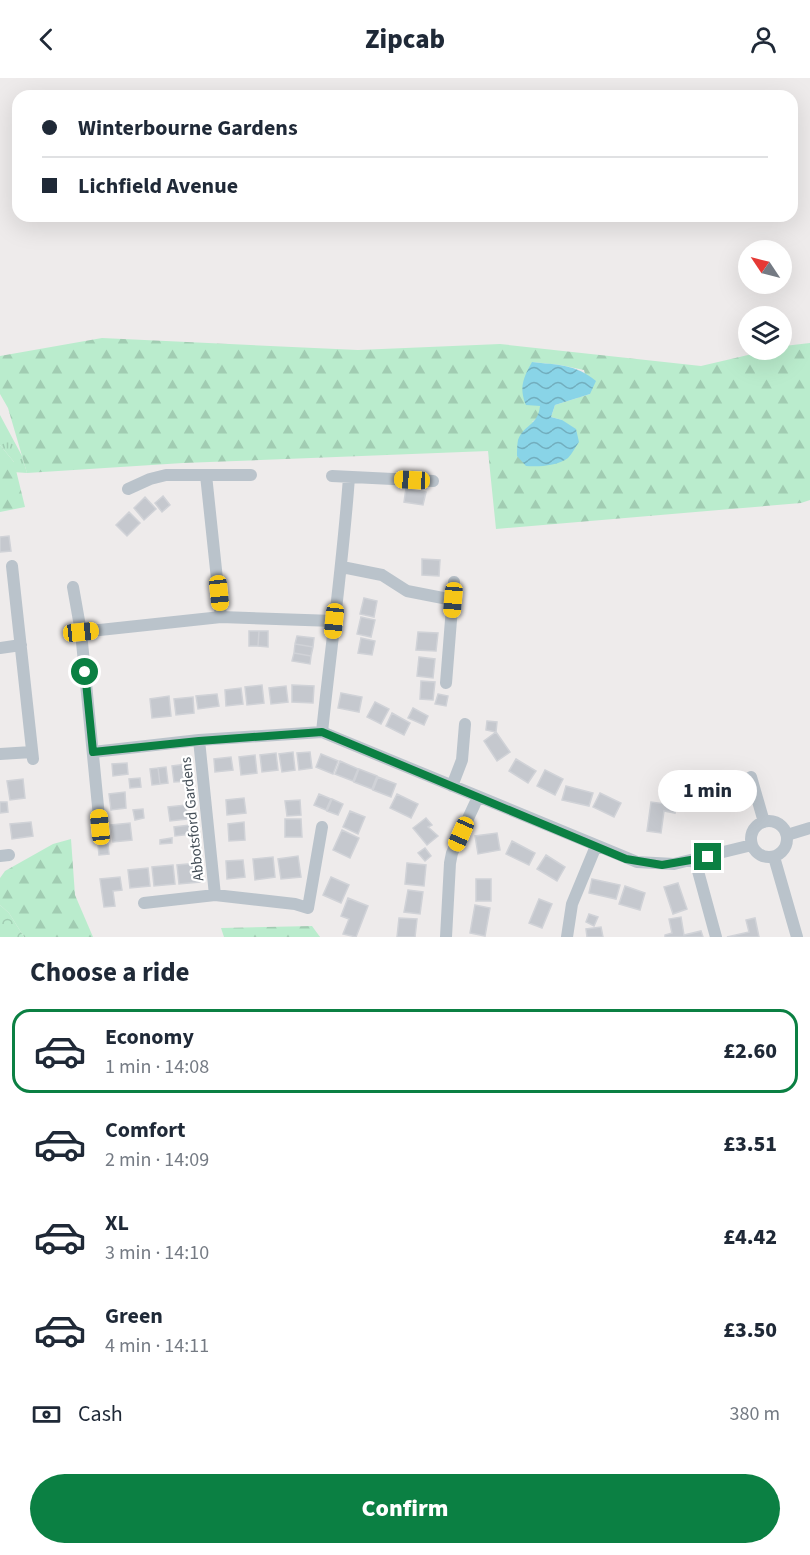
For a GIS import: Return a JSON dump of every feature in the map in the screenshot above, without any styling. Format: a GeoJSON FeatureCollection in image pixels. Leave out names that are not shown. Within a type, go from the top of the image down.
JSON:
{"type":"FeatureCollection","features":[{"type":"Feature","properties":{"kind":"street"},"geometry":{"type":"LineString","coordinates":[[128,489],[166,475],[251,476]]}},
{"type":"Feature","properties":{"kind":"street"},"geometry":{"type":"LineString","coordinates":[[206,475],[221,617]]}},
{"type":"Feature","properties":{"kind":"street"},"geometry":{"type":"LineString","coordinates":[[332,476],[433,481]]}},
{"type":"Feature","properties":{"kind":"street"},"geometry":{"type":"LineString","coordinates":[[322,732],[342,567],[350,477]]}},
{"type":"Feature","properties":{"kind":"street"},"geometry":{"type":"LineString","coordinates":[[0,754],[33,756],[12,566]]}},
{"type":"Feature","properties":{"kind":"street"},"geometry":{"type":"LineString","coordinates":[[342,567],[382,575],[407,591],[453,600]]}},
{"type":"Feature","properties":{"kind":"street"},"geometry":{"type":"LineString","coordinates":[[446,683],[454,582]]}},
{"type":"Feature","properties":{"kind":"street"},"geometry":{"type":"LineString","coordinates":[[73,586],[81,632],[100,827]]}},
{"type":"Feature","properties":{"kind":"street"},"geometry":{"type":"LineString","coordinates":[[81,632],[221,617],[334,621]]}},
{"type":"Feature","properties":{"kind":"street"},"geometry":{"type":"LineString","coordinates":[[0,648],[21,645]]}},
{"type":"Feature","properties":{"kind":"street"},"geometry":{"type":"LineString","coordinates":[[452,786],[462,760],[465,724]]}},
{"type":"Feature","properties":{"kind":"street"},"geometry":{"type":"LineString","coordinates":[[93,752],[322,732],[637,862],[662,865],[695,860],[752,845]]}},
{"type":"Feature","properties":{"kind":"street","name":"Abbotsford Gardens"},"geometry":{"type":"LineString","coordinates":[[199,741],[215,895]]}},
{"type":"Feature","properties":{"kind":"street"},"geometry":{"type":"LineString","coordinates":[[751,777],[764,822]]}},
{"type":"Feature","properties":{"kind":"street"},"geometry":{"type":"LineString","coordinates":[[446,937],[450,863],[478,797]]}},
{"type":"Feature","properties":{"kind":"street"},"geometry":{"type":"LineString","coordinates":[[770,821],[781,825],[787,836],[788,841],[783,851],[774,857],[768,858],[758,854],[752,845],[752,833],[764,822],[770,821]]}},
{"type":"Feature","properties":{"kind":"street","name":"Abbotsford Gardens"},"geometry":{"type":"LineString","coordinates":[[144,903],[215,895],[295,904],[308,908],[322,827]]}},
{"type":"Feature","properties":{"kind":"street"},"geometry":{"type":"LineString","coordinates":[[787,836],[810,828]]}},
{"type":"Feature","properties":{"kind":"street"},"geometry":{"type":"LineString","coordinates":[[567,937],[572,904],[596,846]]}},
{"type":"Feature","properties":{"kind":"street"},"geometry":{"type":"LineString","coordinates":[[774,857],[797,937]]}},
{"type":"Feature","properties":{"kind":"street"},"geometry":{"type":"LineString","coordinates":[[695,860],[716,937]]}},
{"type":"Feature","properties":{"kind":"green space"},"geometry":{"type":"Polygon","coordinates":[[[102,338],[358,350],[500,344],[701,366],[738,357],[738,360],[792,360],[792,345],[810,343],[810,500],[801,503],[496,529],[488,451],[183,463],[27,473],[8,408],[0,394],[0,356],[102,338]],[[532,362],[541,406],[539,417],[532,422],[562,420],[551,417],[555,405],[590,394],[584,370],[532,362]]]}},
{"type":"Feature","properties":{"kind":"green space"},"geometry":{"type":"Polygon","coordinates":[[[0,415],[22,456],[27,473],[13,472],[14,462],[0,445],[0,415]]]}},
{"type":"Feature","properties":{"kind":"green space"},"geometry":{"type":"Polygon","coordinates":[[[0,445],[14,462],[25,507],[0,512],[0,445]]]}},
{"type":"Feature","properties":{"kind":"green space"},"geometry":{"type":"Polygon","coordinates":[[[71,839],[75,895],[93,937],[24,937],[9,913],[0,905],[0,878],[5,871],[53,844],[71,839]]]}},
{"type":"Feature","properties":{"kind":"green space"},"geometry":{"type":"Polygon","coordinates":[[[0,905],[9,913],[24,937],[0,937],[0,905]]]}},
{"type":"Feature","properties":{"kind":"green space"},"geometry":{"type":"Polygon","coordinates":[[[312,926],[320,937],[224,937],[221,928],[312,926]]]}},
{"type":"Feature","properties":{"kind":"water"},"geometry":{"type":"Polygon","coordinates":[[[532,362],[574,368],[596,381],[590,394],[555,405],[551,417],[562,420],[576,429],[579,442],[568,458],[559,463],[526,466],[517,456],[518,440],[539,413],[540,406],[526,405],[522,388],[532,362]]]}},
{"type":"Feature","properties":{"kind":"building"},"geometry":{"type":"Polygon","coordinates":[[[406,488],[426,492],[423,505],[404,502],[406,488]]]}},
{"type":"Feature","properties":{"kind":"building"},"geometry":{"type":"Polygon","coordinates":[[[163,496],[170,505],[162,512],[155,503],[163,496]]]}},
{"type":"Feature","properties":{"kind":"building"},"geometry":{"type":"Polygon","coordinates":[[[145,497],[156,509],[144,520],[134,508],[145,497]]]}},
{"type":"Feature","properties":{"kind":"building"},"geometry":{"type":"Polygon","coordinates":[[[129,512],[140,523],[127,536],[116,525],[129,512]]]}},
{"type":"Feature","properties":{"kind":"building"},"geometry":{"type":"Polygon","coordinates":[[[9,536],[11,551],[0,552],[0,537],[9,536]]]}},
{"type":"Feature","properties":{"kind":"building"},"geometry":{"type":"Polygon","coordinates":[[[422,559],[440,560],[439,576],[422,575],[422,559]]]}},
{"type":"Feature","properties":{"kind":"building"},"geometry":{"type":"Polygon","coordinates":[[[364,598],[377,601],[374,617],[360,614],[364,598]]]}},
{"type":"Feature","properties":{"kind":"building"},"geometry":{"type":"Polygon","coordinates":[[[361,617],[375,620],[371,637],[357,634],[361,617]]]}},
{"type":"Feature","properties":{"kind":"building"},"geometry":{"type":"Polygon","coordinates":[[[249,631],[259,631],[258,646],[249,646],[249,631]]]}},
{"type":"Feature","properties":{"kind":"building"},"geometry":{"type":"Polygon","coordinates":[[[259,631],[268,631],[268,647],[258,646],[259,631]]]}},
{"type":"Feature","properties":{"kind":"building"},"geometry":{"type":"Polygon","coordinates":[[[418,632],[438,633],[436,651],[416,650],[418,632]]]}},
{"type":"Feature","properties":{"kind":"building"},"geometry":{"type":"Polygon","coordinates":[[[297,636],[314,638],[313,647],[295,644],[297,636]]]}},
{"type":"Feature","properties":{"kind":"building"},"geometry":{"type":"Polygon","coordinates":[[[361,638],[375,641],[372,655],[358,653],[361,638]]]}},
{"type":"Feature","properties":{"kind":"building"},"geometry":{"type":"Polygon","coordinates":[[[295,644],[313,647],[311,656],[294,653],[295,644]]]}},
{"type":"Feature","properties":{"kind":"building"},"geometry":{"type":"Polygon","coordinates":[[[294,653],[311,656],[310,664],[292,661],[294,653]]]}},
{"type":"Feature","properties":{"kind":"building"},"geometry":{"type":"Polygon","coordinates":[[[419,657],[435,659],[433,678],[417,676],[419,657]]]}},
{"type":"Feature","properties":{"kind":"building"},"geometry":{"type":"Polygon","coordinates":[[[421,681],[435,682],[433,700],[420,699],[421,681]]]}},
{"type":"Feature","properties":{"kind":"building"},"geometry":{"type":"Polygon","coordinates":[[[262,685],[264,703],[247,705],[245,687],[262,685]]]}},
{"type":"Feature","properties":{"kind":"building"},"geometry":{"type":"Polygon","coordinates":[[[292,685],[314,686],[313,703],[292,702],[292,685]]]}},
{"type":"Feature","properties":{"kind":"building"},"geometry":{"type":"Polygon","coordinates":[[[286,686],[288,702],[271,704],[269,688],[286,686]]]}},
{"type":"Feature","properties":{"kind":"building"},"geometry":{"type":"Polygon","coordinates":[[[241,688],[243,704],[226,706],[225,690],[241,688]]]}},
{"type":"Feature","properties":{"kind":"building"},"geometry":{"type":"Polygon","coordinates":[[[341,693],[362,697],[359,712],[338,708],[341,693]]]}},
{"type":"Feature","properties":{"kind":"building"},"geometry":{"type":"Polygon","coordinates":[[[217,694],[219,706],[198,709],[196,696],[217,694]]]}},
{"type":"Feature","properties":{"kind":"building"},"geometry":{"type":"Polygon","coordinates":[[[438,694],[448,696],[446,706],[435,704],[438,694]]]}},
{"type":"Feature","properties":{"kind":"building"},"geometry":{"type":"Polygon","coordinates":[[[169,696],[171,716],[152,718],[150,699],[169,696]]]}},
{"type":"Feature","properties":{"kind":"building"},"geometry":{"type":"Polygon","coordinates":[[[193,697],[194,713],[176,715],[174,699],[193,697]]]}},
{"type":"Feature","properties":{"kind":"building"},"geometry":{"type":"Polygon","coordinates":[[[375,702],[389,709],[381,724],[367,717],[375,702]]]}},
{"type":"Feature","properties":{"kind":"building"},"geometry":{"type":"Polygon","coordinates":[[[413,708],[428,716],[424,725],[408,718],[413,708]]]}},
{"type":"Feature","properties":{"kind":"building"},"geometry":{"type":"Polygon","coordinates":[[[392,713],[410,723],[404,735],[386,726],[392,713]]]}},
{"type":"Feature","properties":{"kind":"building"},"geometry":{"type":"Polygon","coordinates":[[[487,721],[497,722],[496,732],[486,730],[487,721]]]}},
{"type":"Feature","properties":{"kind":"building"},"geometry":{"type":"Polygon","coordinates":[[[496,732],[510,752],[497,761],[484,741],[496,732]]]}},
{"type":"Feature","properties":{"kind":"building"},"geometry":{"type":"Polygon","coordinates":[[[293,752],[295,770],[282,772],[279,754],[293,752]]]}},
{"type":"Feature","properties":{"kind":"building"},"geometry":{"type":"Polygon","coordinates":[[[310,752],[312,768],[299,770],[297,753],[310,752]]]}},
{"type":"Feature","properties":{"kind":"building"},"geometry":{"type":"Polygon","coordinates":[[[276,753],[278,770],[262,772],[260,755],[276,753]]]}},
{"type":"Feature","properties":{"kind":"building"},"geometry":{"type":"Polygon","coordinates":[[[321,754],[338,761],[333,774],[316,767],[321,754]]]}},
{"type":"Feature","properties":{"kind":"building"},"geometry":{"type":"Polygon","coordinates":[[[255,755],[257,773],[241,775],[239,757],[255,755]]]}},
{"type":"Feature","properties":{"kind":"building"},"geometry":{"type":"Polygon","coordinates":[[[231,757],[233,770],[215,772],[214,759],[231,757]]]}},
{"type":"Feature","properties":{"kind":"building"},"geometry":{"type":"Polygon","coordinates":[[[516,759],[536,771],[528,783],[509,771],[516,759]]]}},
{"type":"Feature","properties":{"kind":"building"},"geometry":{"type":"Polygon","coordinates":[[[340,761],[358,769],[353,781],[335,774],[340,761]]]}},
{"type":"Feature","properties":{"kind":"building"},"geometry":{"type":"Polygon","coordinates":[[[127,763],[128,774],[113,776],[112,764],[127,763]]]}},
{"type":"Feature","properties":{"kind":"building"},"geometry":{"type":"Polygon","coordinates":[[[187,764],[189,781],[174,782],[172,766],[187,764]]]}},
{"type":"Feature","properties":{"kind":"building"},"geometry":{"type":"Polygon","coordinates":[[[166,767],[168,783],[160,784],[158,768],[166,767]]]}},
{"type":"Feature","properties":{"kind":"building"},"geometry":{"type":"Polygon","coordinates":[[[158,768],[160,784],[152,785],[150,769],[158,768]]]}},
{"type":"Feature","properties":{"kind":"building"},"geometry":{"type":"Polygon","coordinates":[[[359,769],[377,776],[372,789],[354,782],[359,769]]]}},
{"type":"Feature","properties":{"kind":"building"},"geometry":{"type":"Polygon","coordinates":[[[545,770],[563,779],[555,795],[537,786],[545,770]]]}},
{"type":"Feature","properties":{"kind":"building"},"geometry":{"type":"Polygon","coordinates":[[[378,777],[396,784],[391,797],[373,790],[378,777]]]}},
{"type":"Feature","properties":{"kind":"building"},"geometry":{"type":"Polygon","coordinates":[[[140,778],[141,787],[130,788],[129,779],[140,778]]]}},
{"type":"Feature","properties":{"kind":"building"},"geometry":{"type":"Polygon","coordinates":[[[23,779],[25,798],[10,800],[7,781],[23,779]]]}},
{"type":"Feature","properties":{"kind":"building"},"geometry":{"type":"Polygon","coordinates":[[[566,786],[593,793],[589,806],[562,800],[566,786]]]}},
{"type":"Feature","properties":{"kind":"building"},"geometry":{"type":"Polygon","coordinates":[[[125,792],[126,808],[111,810],[109,794],[125,792]]]}},
{"type":"Feature","properties":{"kind":"building"},"geometry":{"type":"Polygon","coordinates":[[[600,793],[621,803],[614,817],[593,807],[600,793]]]}},
{"type":"Feature","properties":{"kind":"building"},"geometry":{"type":"Polygon","coordinates":[[[319,794],[331,799],[326,810],[314,805],[319,794]]]}},
{"type":"Feature","properties":{"kind":"building"},"geometry":{"type":"Polygon","coordinates":[[[397,794],[418,804],[411,818],[390,808],[397,794]]]}},
{"type":"Feature","properties":{"kind":"building"},"geometry":{"type":"Polygon","coordinates":[[[244,798],[246,813],[227,815],[226,800],[244,798]]]}},
{"type":"Feature","properties":{"kind":"building"},"geometry":{"type":"Polygon","coordinates":[[[332,799],[343,804],[338,815],[327,811],[332,799]]]}},
{"type":"Feature","properties":{"kind":"building"},"geometry":{"type":"Polygon","coordinates":[[[300,800],[301,815],[287,816],[285,801],[300,800]]]}},
{"type":"Feature","properties":{"kind":"building"},"geometry":{"type":"Polygon","coordinates":[[[666,801],[676,803],[675,813],[664,811],[661,833],[647,831],[651,802],[666,804],[666,801]]]}},
{"type":"Feature","properties":{"kind":"building"},"geometry":{"type":"Polygon","coordinates":[[[0,802],[7,802],[8,812],[0,813],[0,802]]]}},
{"type":"Feature","properties":{"kind":"building"},"geometry":{"type":"Polygon","coordinates":[[[186,805],[187,819],[170,821],[168,807],[186,805]]]}},
{"type":"Feature","properties":{"kind":"building"},"geometry":{"type":"Polygon","coordinates":[[[143,809],[144,818],[135,820],[133,810],[143,809]]]}},
{"type":"Feature","properties":{"kind":"building"},"geometry":{"type":"Polygon","coordinates":[[[350,811],[365,817],[358,834],[343,827],[350,811]]]}},
{"type":"Feature","properties":{"kind":"building"},"geometry":{"type":"Polygon","coordinates":[[[426,818],[432,825],[428,827],[438,836],[427,845],[413,828],[426,818]]]}},
{"type":"Feature","properties":{"kind":"building"},"geometry":{"type":"Polygon","coordinates":[[[285,819],[301,819],[302,837],[285,837],[285,819]]]}},
{"type":"Feature","properties":{"kind":"building"},"geometry":{"type":"Polygon","coordinates":[[[31,822],[33,836],[12,839],[10,824],[31,822]]]}},
{"type":"Feature","properties":{"kind":"building"},"geometry":{"type":"Polygon","coordinates":[[[244,822],[245,840],[229,841],[228,824],[244,822]]]}},
{"type":"Feature","properties":{"kind":"building"},"geometry":{"type":"Polygon","coordinates":[[[130,823],[132,840],[113,842],[111,825],[130,823]]]}},
{"type":"Feature","properties":{"kind":"building"},"geometry":{"type":"Polygon","coordinates":[[[190,825],[192,834],[175,836],[174,827],[190,825]]]}},
{"type":"Feature","properties":{"kind":"building"},"geometry":{"type":"Polygon","coordinates":[[[342,830],[359,838],[350,858],[333,850],[342,830]]]}},
{"type":"Feature","properties":{"kind":"building"},"geometry":{"type":"Polygon","coordinates":[[[497,833],[500,850],[478,854],[475,836],[497,833]]]}},
{"type":"Feature","properties":{"kind":"building"},"geometry":{"type":"Polygon","coordinates":[[[172,838],[172,843],[160,844],[160,840],[172,838]]]}},
{"type":"Feature","properties":{"kind":"building"},"geometry":{"type":"Polygon","coordinates":[[[512,841],[535,853],[529,865],[506,854],[512,841]]]}},
{"type":"Feature","properties":{"kind":"building"},"geometry":{"type":"Polygon","coordinates":[[[108,844],[109,854],[99,855],[98,845],[108,844]]]}},
{"type":"Feature","properties":{"kind":"building"},"geometry":{"type":"Polygon","coordinates":[[[425,848],[431,856],[425,861],[418,853],[425,848]]]}},
{"type":"Feature","properties":{"kind":"building"},"geometry":{"type":"Polygon","coordinates":[[[546,855],[565,867],[557,881],[537,869],[546,855]]]}},
{"type":"Feature","properties":{"kind":"building"},"geometry":{"type":"Polygon","coordinates":[[[298,856],[301,877],[281,879],[278,859],[298,856]]]}},
{"type":"Feature","properties":{"kind":"building"},"geometry":{"type":"Polygon","coordinates":[[[273,857],[275,877],[255,880],[253,859],[273,857]]]}},
{"type":"Feature","properties":{"kind":"building"},"geometry":{"type":"Polygon","coordinates":[[[243,860],[245,877],[227,879],[226,861],[243,860]]]}},
{"type":"Feature","properties":{"kind":"building"},"geometry":{"type":"Polygon","coordinates":[[[198,863],[200,882],[179,884],[177,865],[198,863]]]}},
{"type":"Feature","properties":{"kind":"building"},"geometry":{"type":"Polygon","coordinates":[[[407,863],[426,865],[424,886],[405,884],[407,863]]]}},
{"type":"Feature","properties":{"kind":"building"},"geometry":{"type":"Polygon","coordinates":[[[173,865],[175,884],[154,886],[152,867],[173,865]]]}},
{"type":"Feature","properties":{"kind":"building"},"geometry":{"type":"Polygon","coordinates":[[[148,868],[150,886],[130,888],[128,870],[148,868]]]}},
{"type":"Feature","properties":{"kind":"building"},"geometry":{"type":"Polygon","coordinates":[[[120,877],[122,890],[113,891],[115,906],[104,907],[100,879],[120,877]]]}},
{"type":"Feature","properties":{"kind":"building"},"geometry":{"type":"Polygon","coordinates":[[[331,877],[349,885],[341,903],[323,895],[331,877]]]}},
{"type":"Feature","properties":{"kind":"building"},"geometry":{"type":"Polygon","coordinates":[[[476,879],[491,879],[491,901],[476,901],[476,879]]]}},
{"type":"Feature","properties":{"kind":"building"},"geometry":{"type":"Polygon","coordinates":[[[592,879],[620,885],[616,899],[589,893],[592,879]]]}},
{"type":"Feature","properties":{"kind":"building"},"geometry":{"type":"Polygon","coordinates":[[[678,883],[687,909],[673,914],[664,887],[678,883]]]}},
{"type":"Feature","properties":{"kind":"building"},"geometry":{"type":"Polygon","coordinates":[[[625,886],[645,893],[640,910],[619,904],[625,886]]]}},
{"type":"Feature","properties":{"kind":"building"},"geometry":{"type":"Polygon","coordinates":[[[408,890],[423,892],[420,914],[404,912],[408,890]]]}},
{"type":"Feature","properties":{"kind":"building"},"geometry":{"type":"Polygon","coordinates":[[[348,898],[368,906],[356,937],[343,934],[349,919],[341,916],[348,898]]]}},
{"type":"Feature","properties":{"kind":"building"},"geometry":{"type":"Polygon","coordinates":[[[539,899],[552,904],[542,928],[529,923],[539,899]]]}},
{"type":"Feature","properties":{"kind":"building"},"geometry":{"type":"Polygon","coordinates":[[[475,905],[490,908],[485,936],[470,933],[475,905]]]}},
{"type":"Feature","properties":{"kind":"building"},"geometry":{"type":"Polygon","coordinates":[[[589,914],[598,917],[594,926],[586,922],[589,914]]]}},
{"type":"Feature","properties":{"kind":"building"},"geometry":{"type":"Polygon","coordinates":[[[681,917],[684,935],[701,931],[703,937],[665,937],[672,933],[669,919],[681,917]]]}},
{"type":"Feature","properties":{"kind":"building"},"geometry":{"type":"Polygon","coordinates":[[[399,918],[417,919],[415,937],[397,937],[399,918]]]}},
{"type":"Feature","properties":{"kind":"building"},"geometry":{"type":"Polygon","coordinates":[[[755,918],[759,937],[727,937],[749,932],[746,920],[755,918]]]}},
{"type":"Feature","properties":{"kind":"building"},"geometry":{"type":"Polygon","coordinates":[[[601,927],[603,937],[587,937],[586,929],[601,927]]]}},
{"type":"Feature","properties":{"kind":"route"},"geometry":{"type":"LineString","coordinates":[[85,672],[93,752],[322,732],[626,859],[662,865],[708,857]]}}]}
